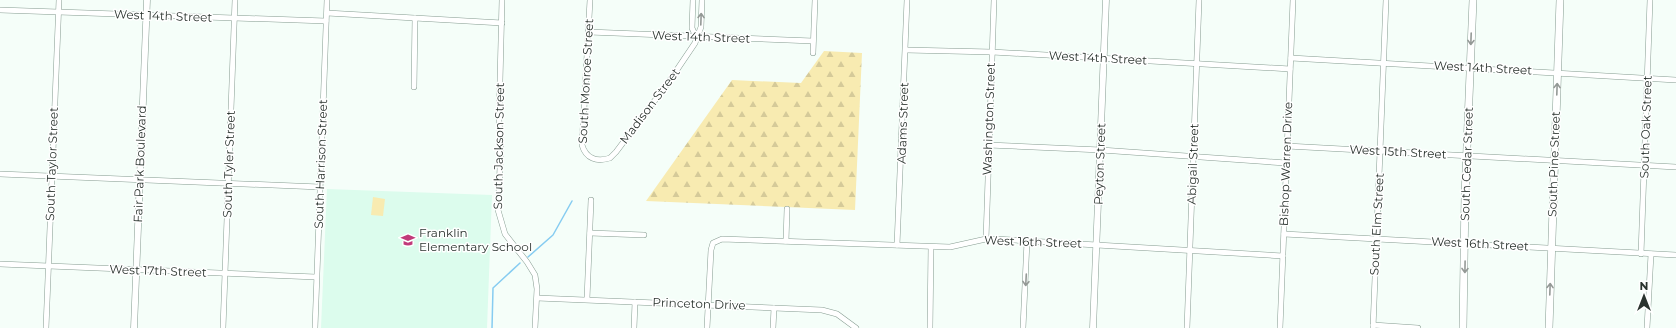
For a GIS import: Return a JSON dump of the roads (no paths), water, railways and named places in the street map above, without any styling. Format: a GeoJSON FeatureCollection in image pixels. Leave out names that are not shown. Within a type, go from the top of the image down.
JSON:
{"type":"FeatureCollection","features":[{"type":"Feature","properties":{"kind":"main road","name":"South Cedar Street"},"geometry":{"type":"LineString","coordinates":[[1463,328],[1466,156],[1473,0]]}},
{"type":"Feature","properties":{"kind":"main road","name":"South Pine Street"},"geometry":{"type":"LineString","coordinates":[[1549,328],[1560,0]]}},
{"type":"Feature","properties":{"kind":"street","name":"South Taylor Street"},"geometry":{"type":"LineString","coordinates":[[46,328],[59,0]]}},
{"type":"Feature","properties":{"kind":"street","name":"Fair Park Boulevard"},"geometry":{"type":"LineString","coordinates":[[134,328],[147,0]]}},
{"type":"Feature","properties":{"kind":"street","name":"South Tyler Street"},"geometry":{"type":"LineString","coordinates":[[223,328],[235,0]]}},
{"type":"Feature","properties":{"kind":"street","name":"South Harrison Street"},"geometry":{"type":"LineString","coordinates":[[316,328],[316,277],[327,0]]}},
{"type":"Feature","properties":{"kind":"street","name":"South Jackson Street"},"geometry":{"type":"LineString","coordinates":[[502,0],[499,121],[501,146],[498,210],[505,234],[535,275],[537,298],[535,328]]}},
{"type":"Feature","properties":{"kind":"street","name":"South Monroe Street"},"geometry":{"type":"LineString","coordinates":[[590,0],[582,145],[584,153],[592,158]]}},
{"type":"Feature","properties":{"kind":"street"},"geometry":{"type":"LineString","coordinates":[[693,0],[692,28],[696,37]]}},
{"type":"Feature","properties":{"kind":"street","name":"Madison Street"},"geometry":{"type":"LineString","coordinates":[[592,158],[610,158],[668,83],[695,43],[696,37],[701,28],[702,0]]}},
{"type":"Feature","properties":{"kind":"street"},"geometry":{"type":"LineString","coordinates":[[813,53],[815,0]]}},
{"type":"Feature","properties":{"kind":"street","name":"Adams Street"},"geometry":{"type":"LineString","coordinates":[[897,245],[907,0]]}},
{"type":"Feature","properties":{"kind":"street","name":"Washington Street"},"geometry":{"type":"LineString","coordinates":[[986,239],[994,0]]}},
{"type":"Feature","properties":{"kind":"street","name":"Peyton Street"},"geometry":{"type":"LineString","coordinates":[[1094,328],[1106,0]]}},
{"type":"Feature","properties":{"kind":"street","name":"Abigail Street"},"geometry":{"type":"LineString","coordinates":[[1187,328],[1198,63],[1199,0]]}},
{"type":"Feature","properties":{"kind":"street","name":"Bishop Warren Drive"},"geometry":{"type":"LineString","coordinates":[[1280,328],[1293,0]]}},
{"type":"Feature","properties":{"kind":"street","name":"South Elm Street"},"geometry":{"type":"LineString","coordinates":[[1373,326],[1386,0]]}},
{"type":"Feature","properties":{"kind":"street","name":"South Oak Street"},"geometry":{"type":"LineString","coordinates":[[1641,254],[1650,0]]}},
{"type":"Feature","properties":{"kind":"street","name":"West 14th Street"},"geometry":{"type":"LineString","coordinates":[[0,10],[326,21]]}},
{"type":"Feature","properties":{"kind":"street"},"geometry":{"type":"LineString","coordinates":[[326,13],[502,23]]}},
{"type":"Feature","properties":{"kind":"street"},"geometry":{"type":"LineString","coordinates":[[414,87],[415,18]]}},
{"type":"Feature","properties":{"kind":"street","name":"West 14th Street"},"geometry":{"type":"LineString","coordinates":[[588,32],[813,41]]}},
{"type":"Feature","properties":{"kind":"street","name":"West 14th Street"},"geometry":{"type":"LineString","coordinates":[[906,50],[992,52],[1290,69]]}},
{"type":"Feature","properties":{"kind":"street","name":"West 14th Street"},"geometry":{"type":"LineString","coordinates":[[1291,58],[1470,67],[1676,80]]}},
{"type":"Feature","properties":{"kind":"street"},"geometry":{"type":"LineString","coordinates":[[988,145],[1101,150],[1286,163]]}},
{"type":"Feature","properties":{"kind":"street","name":"West 15th Street"},"geometry":{"type":"LineString","coordinates":[[1287,146],[1676,167]]}},
{"type":"Feature","properties":{"kind":"street"},"geometry":{"type":"LineString","coordinates":[[0,174],[228,182],[320,187]]}},
{"type":"Feature","properties":{"kind":"street"},"geometry":{"type":"LineString","coordinates":[[587,299],[591,200]]}},
{"type":"Feature","properties":{"kind":"street"},"geometry":{"type":"LineString","coordinates":[[786,241],[787,209]]}},
{"type":"Feature","properties":{"kind":"street"},"geometry":{"type":"LineString","coordinates":[[590,233],[644,235]]}},
{"type":"Feature","properties":{"kind":"street","name":"West 16th Street"},"geometry":{"type":"LineString","coordinates":[[1284,234],[1465,242],[1676,256]]}},
{"type":"Feature","properties":{"kind":"street","name":"West 16th Street"},"geometry":{"type":"LineString","coordinates":[[708,304],[711,250],[714,243],[722,239],[950,247],[986,239],[1190,249],[1283,256]]}},
{"type":"Feature","properties":{"kind":"street"},"geometry":{"type":"LineString","coordinates":[[1024,328],[1027,241]]}},
{"type":"Feature","properties":{"kind":"street"},"geometry":{"type":"LineString","coordinates":[[930,328],[931,247]]}},
{"type":"Feature","properties":{"kind":"street"},"geometry":{"type":"LineString","coordinates":[[1647,328],[1651,254]]}},
{"type":"Feature","properties":{"kind":"street","name":"West 17th Street"},"geometry":{"type":"LineString","coordinates":[[0,264],[316,277]]}},
{"type":"Feature","properties":{"kind":"street","name":"Princeton Drive"},"geometry":{"type":"LineString","coordinates":[[537,298],[825,310],[844,318],[856,328]]}},
{"type":"Feature","properties":{"kind":"street"},"geometry":{"type":"LineString","coordinates":[[634,328],[635,302]]}},
{"type":"Feature","properties":{"kind":"street"},"geometry":{"type":"LineString","coordinates":[[707,328],[708,304]]}},
{"type":"Feature","properties":{"kind":"street"},"geometry":{"type":"LineString","coordinates":[[773,328],[774,308]]}},
{"type":"Feature","properties":{"kind":"street"},"geometry":{"type":"LineString","coordinates":[[1373,326],[1418,328]]}},
{"type":"Feature","properties":{"kind":"waterway"},"geometry":{"type":"LineString","coordinates":[[528,257],[553,235],[572,201]]}},
{"type":"Feature","properties":{"kind":"waterway"},"geometry":{"type":"LineString","coordinates":[[492,328],[493,288],[520,263]]}},
{"type":"Feature","properties":{"kind":"place","name":"Franklin Elementary School"},"geometry":{"type":"Point","coordinates":[408,240]}}]}
